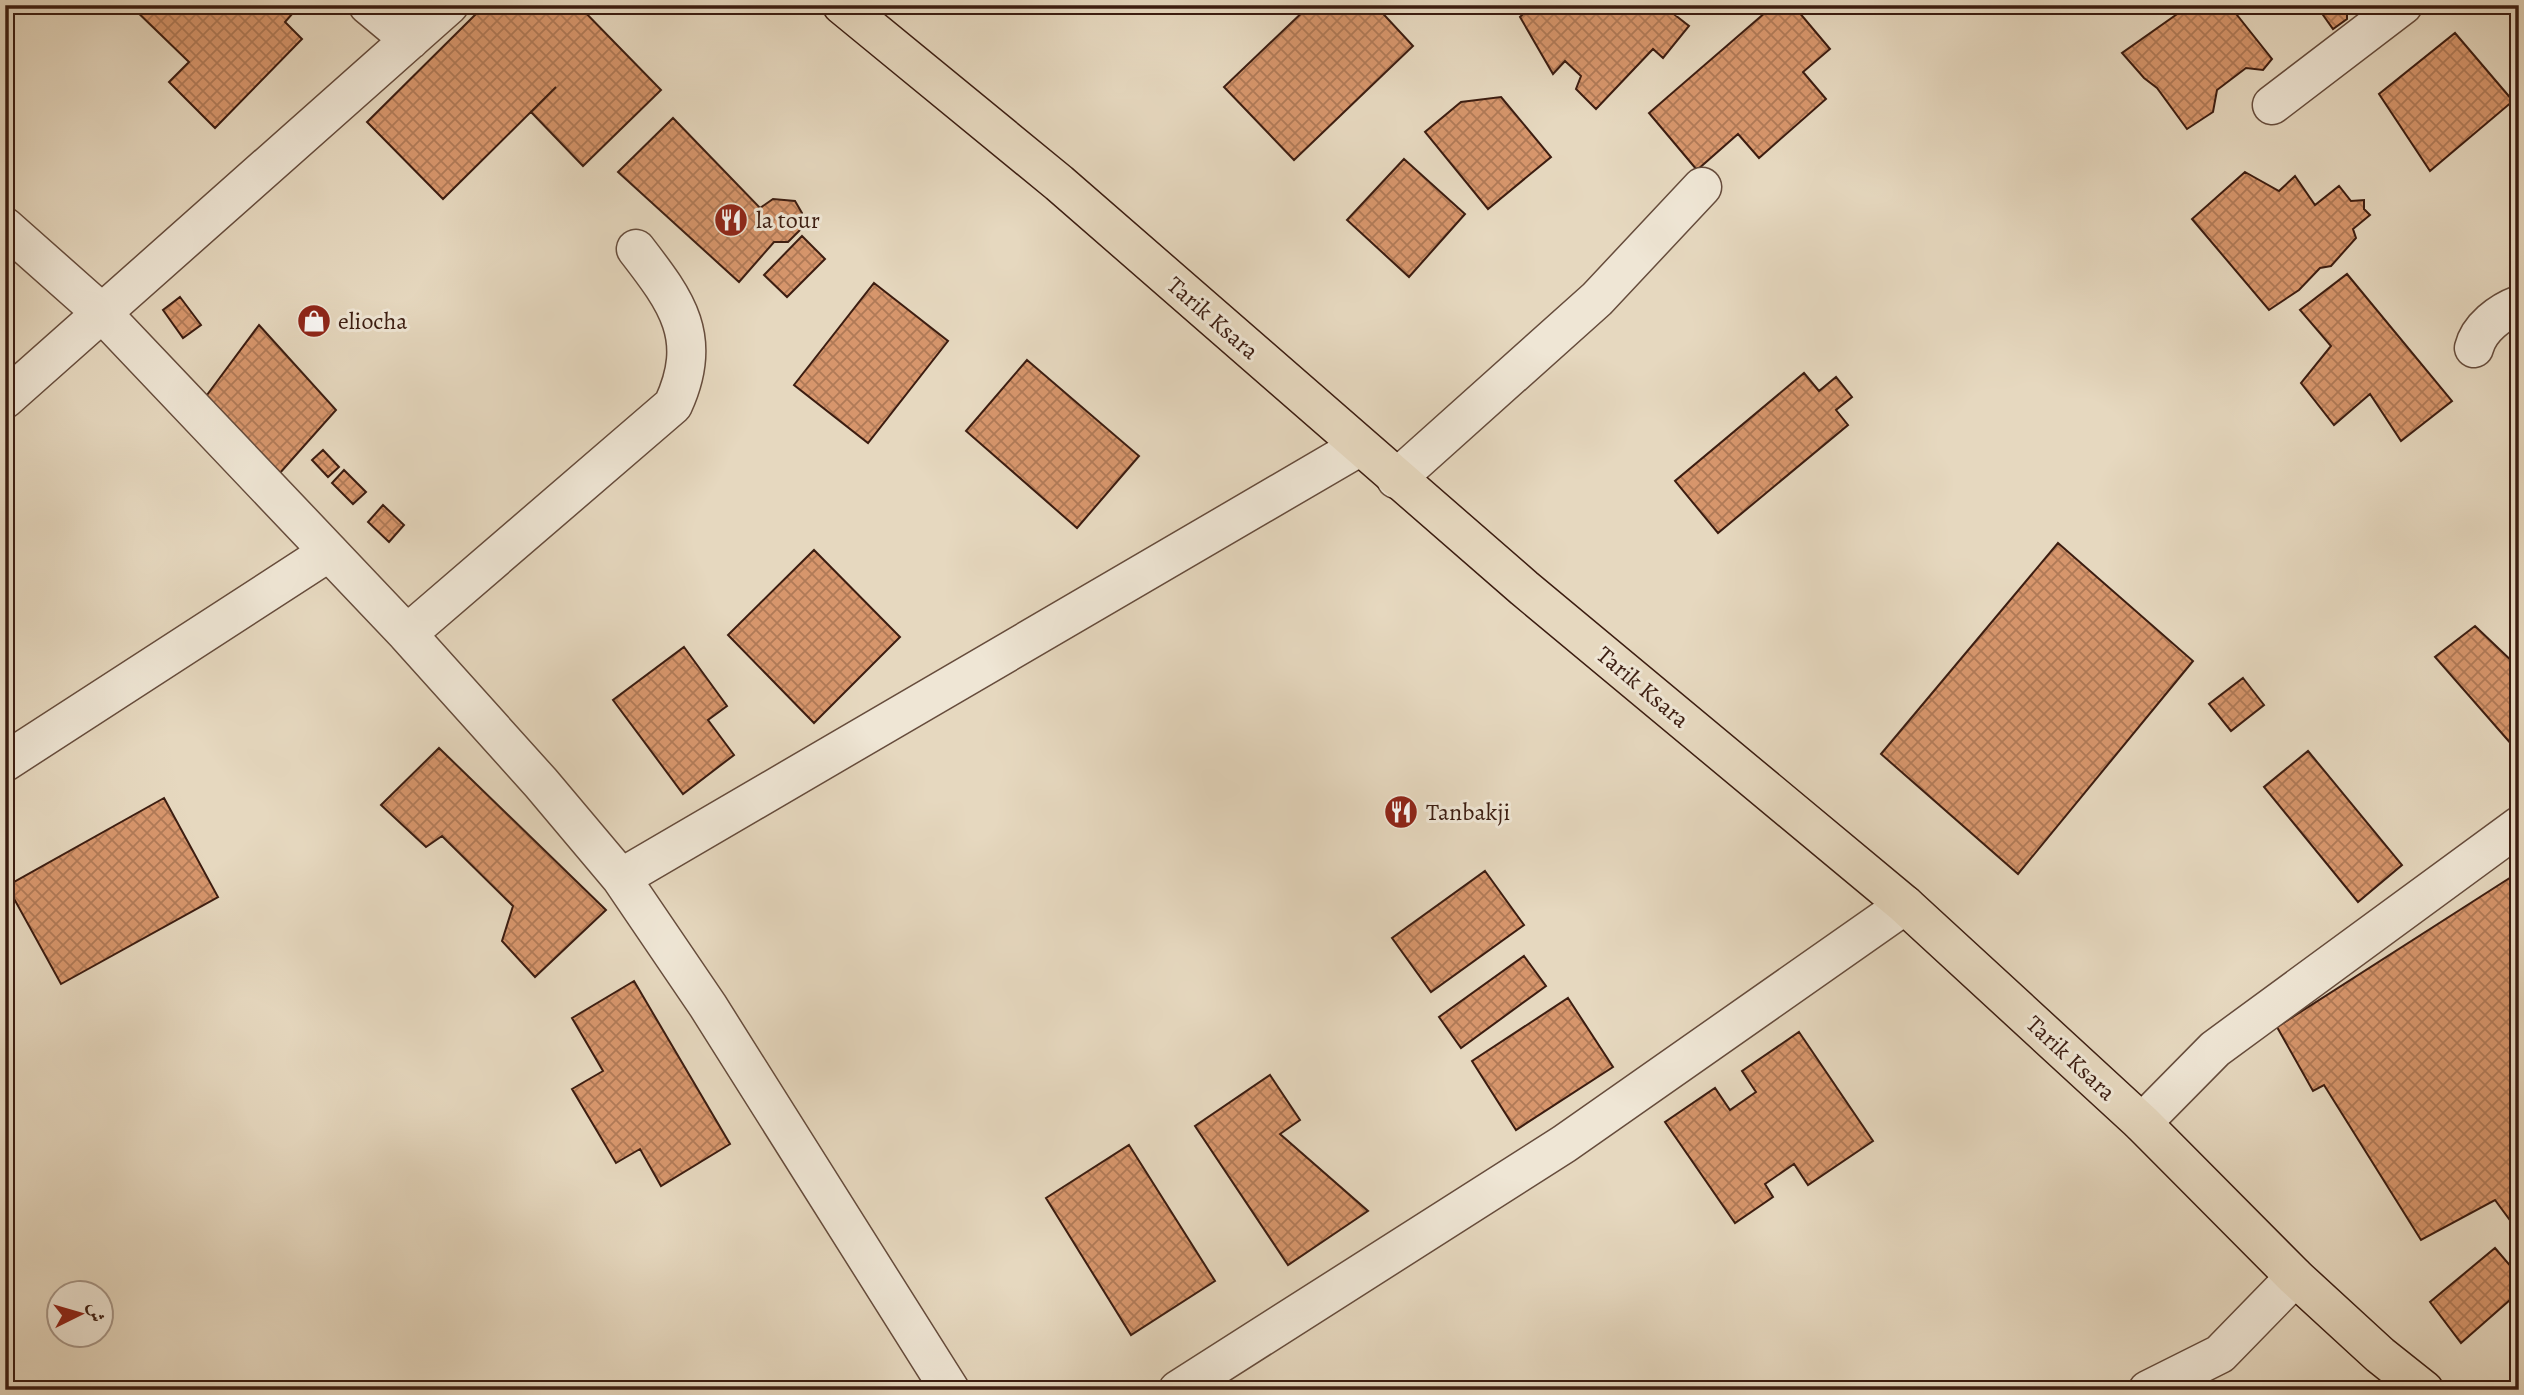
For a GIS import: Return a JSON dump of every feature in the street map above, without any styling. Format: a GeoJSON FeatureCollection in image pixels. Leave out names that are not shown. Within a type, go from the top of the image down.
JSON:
{"type":"FeatureCollection","features":[{"type":"Feature","properties":{"kind":"main road","name":"Tarik Ksara"},"geometry":{"type":"LineString","coordinates":[[842,5],[1059,183],[1396,479],[1905,905],[2142,1123],[2295,1277],[2424,1390]]}},
{"type":"Feature","properties":{"kind":"street"},"geometry":{"type":"LineString","coordinates":[[368,5],[410,40]]}},
{"type":"Feature","properties":{"kind":"street"},"geometry":{"type":"LineString","coordinates":[[5,399],[450,5]]}},
{"type":"Feature","properties":{"kind":"street"},"geometry":{"type":"LineString","coordinates":[[2272,105],[2403,5]]}},
{"type":"Feature","properties":{"kind":"street"},"geometry":{"type":"LineString","coordinates":[[1396,479],[1597,299],[1702,187]]}},
{"type":"Feature","properties":{"kind":"street"},"geometry":{"type":"LineString","coordinates":[[5,226],[102,313],[407,634],[541,783],[621,878],[708,1006],[947,1389]]}},
{"type":"Feature","properties":{"kind":"street"},"geometry":{"type":"LineString","coordinates":[[407,634],[673,405],[684,382],[687,352],[685,325],[670,293],[636,249]]}},
{"type":"Feature","properties":{"kind":"street"},"geometry":{"type":"LineString","coordinates":[[2474,348],[2477,336],[2505,311],[2519,305]]}},
{"type":"Feature","properties":{"kind":"street"},"geometry":{"type":"LineString","coordinates":[[621,878],[1359,447]]}},
{"type":"Feature","properties":{"kind":"street"},"geometry":{"type":"LineString","coordinates":[[5,762],[329,552]]}},
{"type":"Feature","properties":{"kind":"street"},"geometry":{"type":"LineString","coordinates":[[2142,1123],[2215,1049],[2410,909],[2519,825]]}},
{"type":"Feature","properties":{"kind":"street"},"geometry":{"type":"LineString","coordinates":[[1178,1390],[1564,1144],[1905,905]]}},
{"type":"Feature","properties":{"kind":"street"},"geometry":{"type":"LineString","coordinates":[[2148,1390],[2220,1354],[2295,1277]]}},
{"type":"Feature","properties":{"kind":"building"},"geometry":{"type":"Polygon","coordinates":[[[130,5],[300,5],[285,22],[302,39],[215,128],[169,82],[189,62],[130,5]]]}},
{"type":"Feature","properties":{"kind":"building"},"geometry":{"type":"Polygon","coordinates":[[[485,5],[578,5],[661,90],[583,166],[531,112],[556,87],[443,199],[367,122],[485,5]]]}},
{"type":"Feature","properties":{"kind":"building"},"geometry":{"type":"Polygon","coordinates":[[[1310,5],[1375,5],[1413,46],[1294,160],[1224,87],[1310,5]]]}},
{"type":"Feature","properties":{"kind":"building"},"geometry":{"type":"Polygon","coordinates":[[[1533,5],[1685,5],[1688,8],[1675,15],[1689,26],[1663,58],[1653,49],[1596,109],[1576,89],[1581,76],[1565,61],[1553,74],[1520,17],[1533,5]]]}},
{"type":"Feature","properties":{"kind":"building"},"geometry":{"type":"Polygon","coordinates":[[[1774,5],[1793,5],[1830,49],[1803,72],[1826,99],[1759,158],[1738,134],[1697,170],[1649,113],[1774,5]]]}},
{"type":"Feature","properties":{"kind":"building"},"geometry":{"type":"Polygon","coordinates":[[[2190,5],[2229,5],[2272,59],[2263,70],[2246,68],[2217,90],[2213,112],[2187,129],[2157,88],[2144,78],[2122,53],[2190,5]]]}},
{"type":"Feature","properties":{"kind":"building"},"geometry":{"type":"Polygon","coordinates":[[[2316,5],[2355,5],[2347,12],[2347,19],[2333,29],[2316,5]]]}},
{"type":"Feature","properties":{"kind":"building"},"geometry":{"type":"Polygon","coordinates":[[[2455,33],[2513,101],[2430,171],[2379,94],[2455,33]]]}},
{"type":"Feature","properties":{"kind":"building"},"geometry":{"type":"Polygon","coordinates":[[[1501,97],[1551,157],[1488,209],[1425,132],[1461,102],[1501,97]]]}},
{"type":"Feature","properties":{"kind":"building"},"geometry":{"type":"Polygon","coordinates":[[[673,118],[760,208],[773,199],[795,201],[802,213],[801,229],[788,242],[774,242],[739,282],[618,172],[673,118]]]}},
{"type":"Feature","properties":{"kind":"building"},"geometry":{"type":"Polygon","coordinates":[[[1404,159],[1465,214],[1409,277],[1347,220],[1404,159]]]}},
{"type":"Feature","properties":{"kind":"building"},"geometry":{"type":"Polygon","coordinates":[[[2245,172],[2279,191],[2295,176],[2315,205],[2339,186],[2351,201],[2364,200],[2364,209],[2370,215],[2353,229],[2356,238],[2331,266],[2320,268],[2299,290],[2269,310],[2192,219],[2245,172]]]}},
{"type":"Feature","properties":{"kind":"building"},"geometry":{"type":"Polygon","coordinates":[[[802,236],[825,259],[787,297],[764,275],[802,236]]]}},
{"type":"Feature","properties":{"kind":"building"},"geometry":{"type":"Polygon","coordinates":[[[2347,274],[2452,401],[2401,441],[2370,394],[2334,425],[2301,383],[2331,346],[2300,310],[2347,274]]]}},
{"type":"Feature","properties":{"kind":"building"},"geometry":{"type":"Polygon","coordinates":[[[874,283],[948,341],[868,443],[794,385],[874,283]]]}},
{"type":"Feature","properties":{"kind":"building"},"geometry":{"type":"Polygon","coordinates":[[[180,297],[201,325],[183,338],[163,310],[180,297]]]}},
{"type":"Feature","properties":{"kind":"building"},"geometry":{"type":"Polygon","coordinates":[[[259,325],[336,410],[279,474],[201,403],[259,325]]]}},
{"type":"Feature","properties":{"kind":"building"},"geometry":{"type":"Polygon","coordinates":[[[1027,360],[1139,456],[1077,528],[966,431],[1027,360]]]}},
{"type":"Feature","properties":{"kind":"building"},"geometry":{"type":"Polygon","coordinates":[[[1804,373],[1819,391],[1836,377],[1852,397],[1836,410],[1848,425],[1718,533],[1675,481],[1804,373]]]}},
{"type":"Feature","properties":{"kind":"building"},"geometry":{"type":"Polygon","coordinates":[[[323,450],[339,467],[328,477],[312,460],[323,450]]]}},
{"type":"Feature","properties":{"kind":"building"},"geometry":{"type":"Polygon","coordinates":[[[344,470],[366,492],[353,504],[332,483],[344,470]]]}},
{"type":"Feature","properties":{"kind":"building"},"geometry":{"type":"Polygon","coordinates":[[[383,505],[404,525],[389,542],[368,522],[383,505]]]}},
{"type":"Feature","properties":{"kind":"building"},"geometry":{"type":"Polygon","coordinates":[[[2058,543],[2193,661],[2018,874],[1881,754],[2058,543]]]}},
{"type":"Feature","properties":{"kind":"building"},"geometry":{"type":"Polygon","coordinates":[[[814,550],[900,637],[814,723],[728,635],[814,550]]]}},
{"type":"Feature","properties":{"kind":"building"},"geometry":{"type":"Polygon","coordinates":[[[2475,626],[2519,668],[2519,741],[2513,746],[2435,657],[2475,626]]]}},
{"type":"Feature","properties":{"kind":"building"},"geometry":{"type":"Polygon","coordinates":[[[684,647],[727,706],[708,720],[734,755],[683,794],[613,700],[684,647]]]}},
{"type":"Feature","properties":{"kind":"building"},"geometry":{"type":"Polygon","coordinates":[[[2243,678],[2264,705],[2231,731],[2209,704],[2243,678]]]}},
{"type":"Feature","properties":{"kind":"building"},"geometry":{"type":"Polygon","coordinates":[[[439,748],[606,910],[535,977],[502,941],[513,906],[442,836],[426,847],[381,805],[439,748]]]}},
{"type":"Feature","properties":{"kind":"building"},"geometry":{"type":"Polygon","coordinates":[[[2308,751],[2402,865],[2358,902],[2264,787],[2308,751]]]}},
{"type":"Feature","properties":{"kind":"building"},"geometry":{"type":"Polygon","coordinates":[[[164,798],[218,897],[61,984],[7,886],[164,798]]]}},
{"type":"Feature","properties":{"kind":"building"},"geometry":{"type":"Polygon","coordinates":[[[1485,871],[1524,925],[1431,992],[1392,938],[1485,871]]]}},
{"type":"Feature","properties":{"kind":"building"},"geometry":{"type":"Polygon","coordinates":[[[2519,872],[2519,1219],[2512,1223],[2495,1200],[2421,1240],[2324,1085],[2313,1091],[2277,1027],[2519,872]]]}},
{"type":"Feature","properties":{"kind":"building"},"geometry":{"type":"Polygon","coordinates":[[[1524,956],[1546,986],[1461,1048],[1439,1017],[1524,956]]]}},
{"type":"Feature","properties":{"kind":"building"},"geometry":{"type":"Polygon","coordinates":[[[634,981],[730,1144],[661,1186],[640,1149],[616,1163],[572,1089],[603,1071],[572,1018],[634,981]]]}},
{"type":"Feature","properties":{"kind":"building"},"geometry":{"type":"Polygon","coordinates":[[[1568,998],[1613,1067],[1516,1130],[1472,1061],[1568,998]]]}},
{"type":"Feature","properties":{"kind":"building"},"geometry":{"type":"Polygon","coordinates":[[[1799,1032],[1873,1141],[1808,1185],[1794,1164],[1765,1184],[1773,1197],[1735,1223],[1665,1122],[1715,1088],[1730,1110],[1756,1092],[1742,1071],[1799,1032]]]}},
{"type":"Feature","properties":{"kind":"building"},"geometry":{"type":"Polygon","coordinates":[[[1270,1075],[1300,1120],[1280,1134],[1368,1211],[1288,1265],[1195,1126],[1270,1075]]]}},
{"type":"Feature","properties":{"kind":"building"},"geometry":{"type":"Polygon","coordinates":[[[1129,1145],[1215,1281],[1131,1335],[1046,1198],[1129,1145]]]}},
{"type":"Feature","properties":{"kind":"building"},"geometry":{"type":"Polygon","coordinates":[[[2495,1248],[2519,1276],[2519,1292],[2461,1343],[2430,1302],[2495,1248]]]}},
{"type":"Feature","properties":{"kind":"place","name":"la tour"},"geometry":{"type":"Point","coordinates":[731,220]}},
{"type":"Feature","properties":{"kind":"place","name":"eliocha"},"geometry":{"type":"Point","coordinates":[314,321]}},
{"type":"Feature","properties":{"kind":"place","name":"Tanbakji"},"geometry":{"type":"Point","coordinates":[1401,812]}}]}
